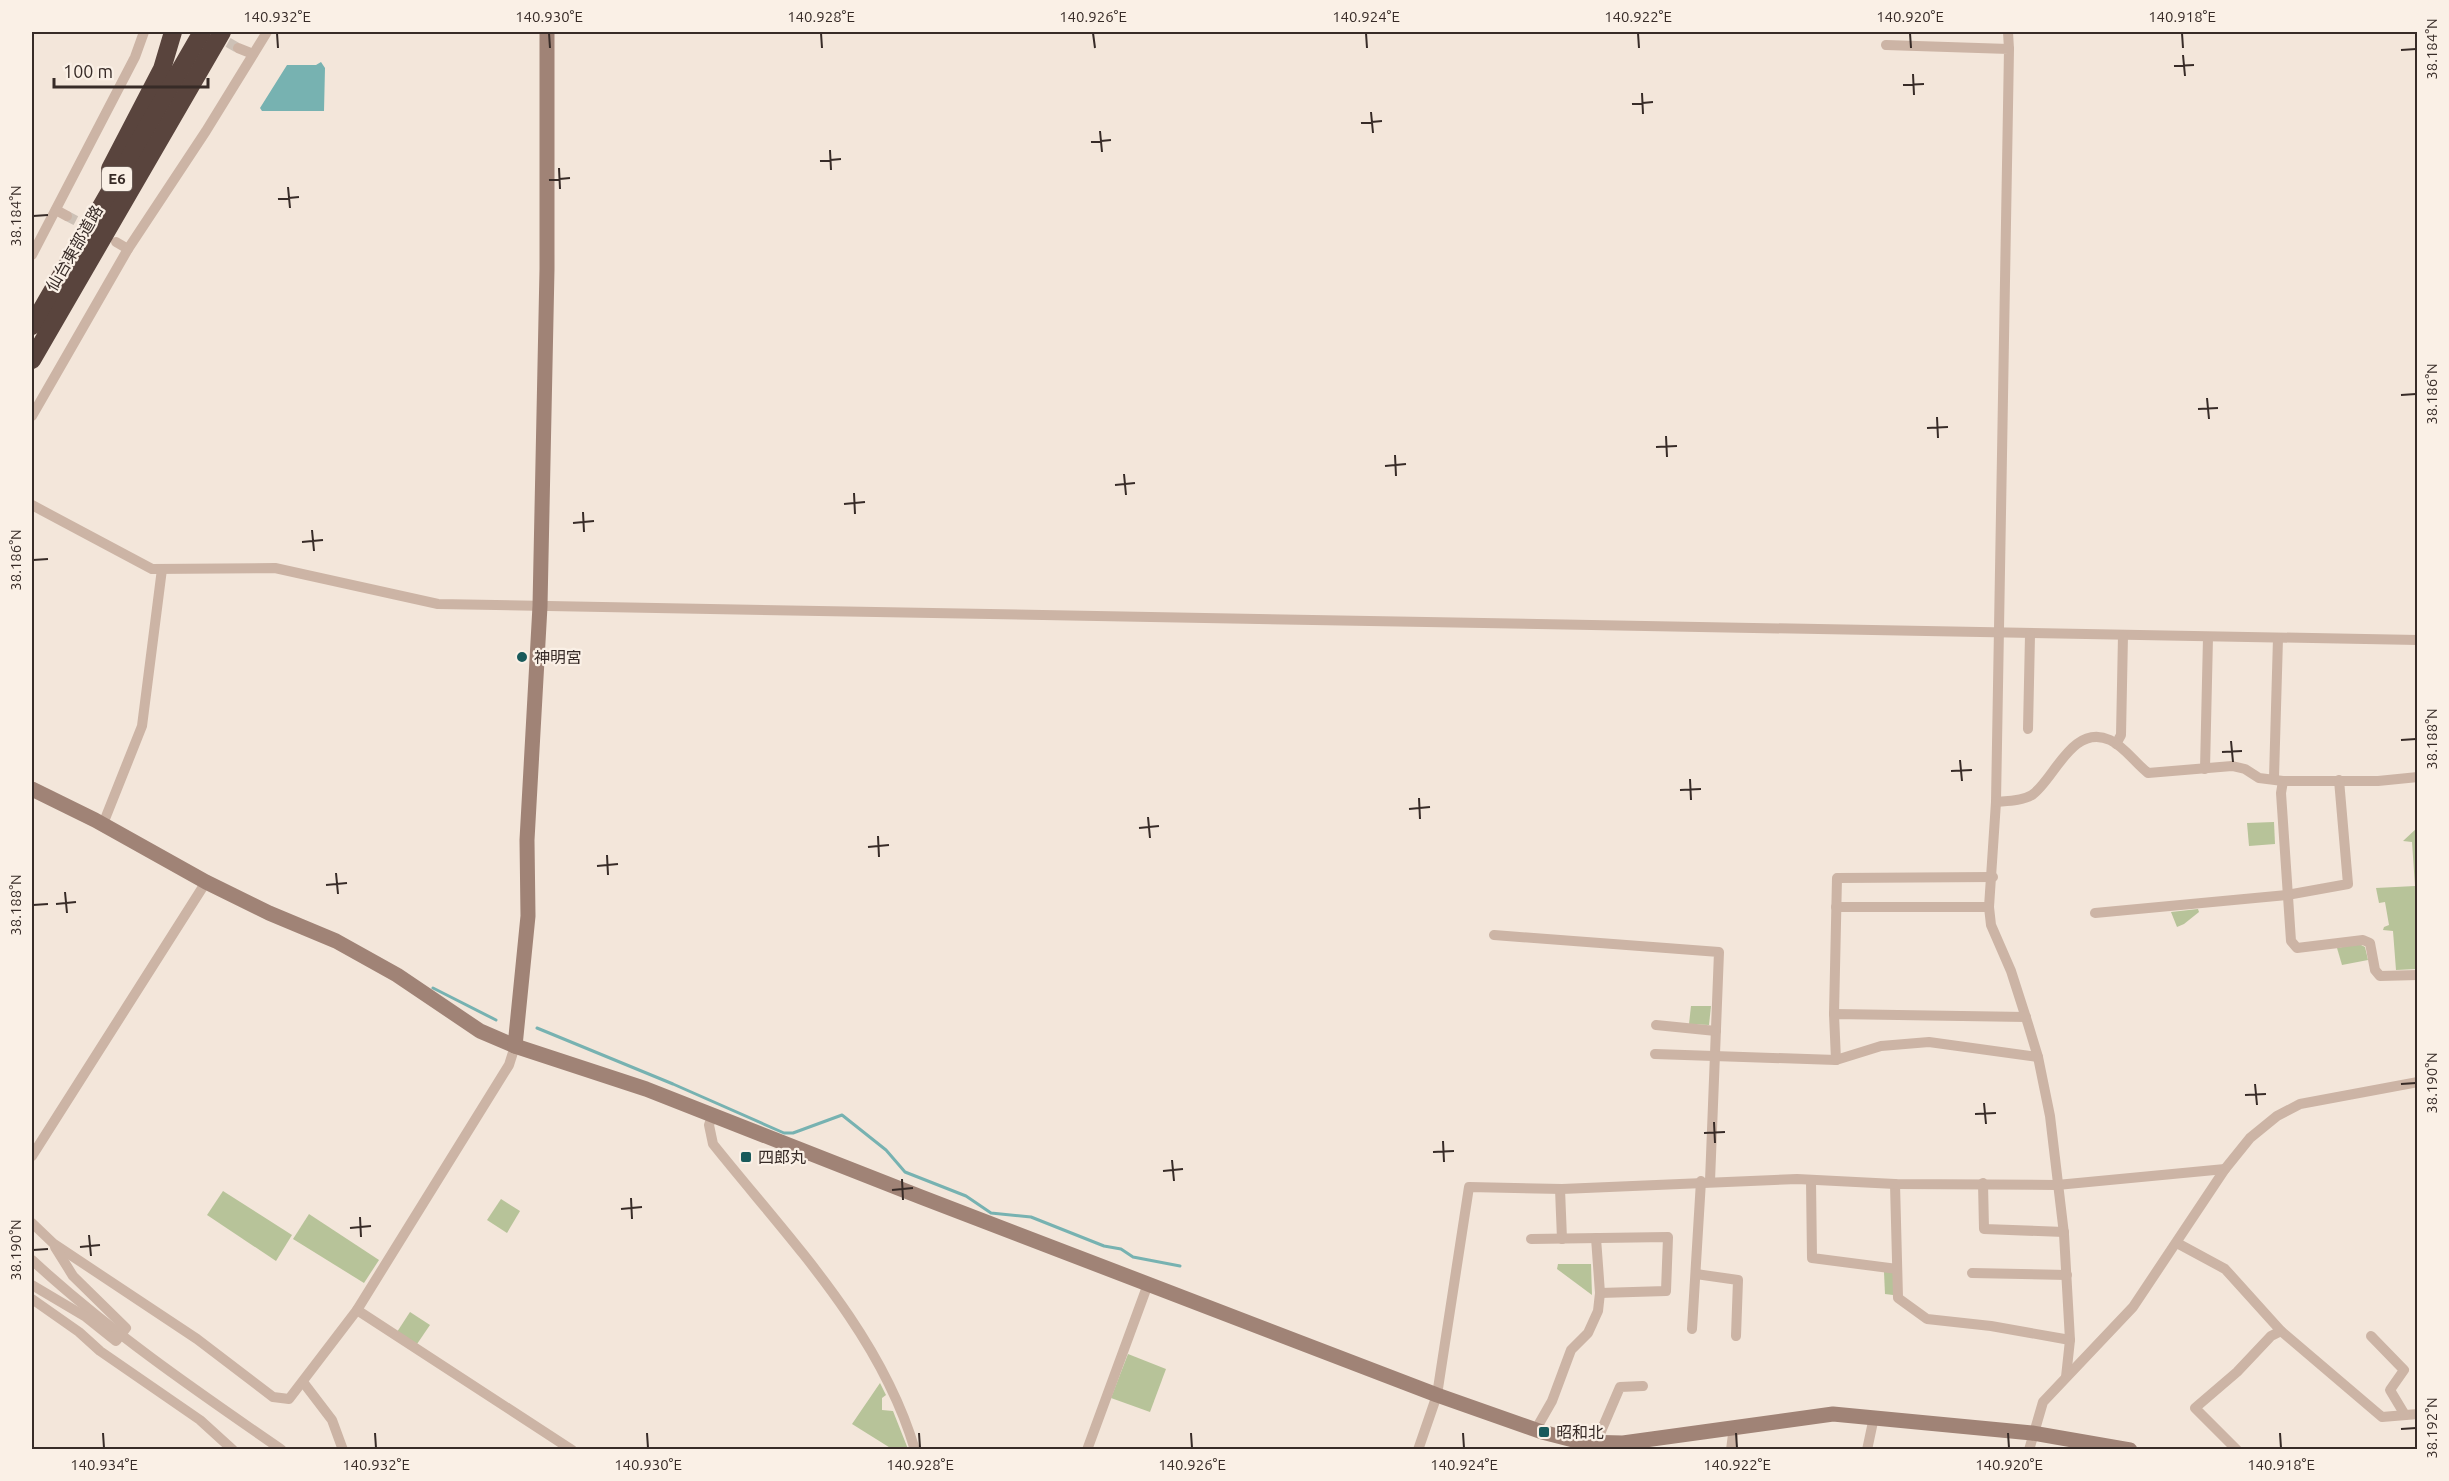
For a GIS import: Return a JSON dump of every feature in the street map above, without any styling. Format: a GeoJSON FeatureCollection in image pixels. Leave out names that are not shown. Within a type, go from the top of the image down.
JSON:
{"type":"FeatureCollection","features":[{"type":"Feature","properties":{"kind":"highway"},"geometry":{"type":"LineString","coordinates":[[32,326],[162,69],[173,32]]}},
{"type":"Feature","properties":{"kind":"highway","name":"仙台東部道路"},"geometry":{"type":"LineString","coordinates":[[32,326],[202,32]]}},
{"type":"Feature","properties":{"kind":"highway","name":"仙台東部道路"},"geometry":{"type":"LineString","coordinates":[[32,360],[222,32]]}},
{"type":"Feature","properties":{"kind":"highway"},"geometry":{"type":"LineString","coordinates":[[147,161],[235,40]]}},
{"type":"Feature","properties":{"kind":"street"},"geometry":{"type":"LineString","coordinates":[[32,255],[135,57],[144,32]]}},
{"type":"Feature","properties":{"kind":"street"},"geometry":{"type":"LineString","coordinates":[[32,416],[128,249],[267,32]]}},
{"type":"Feature","properties":{"kind":"street"},"geometry":{"type":"LineString","coordinates":[[32,1223],[54,1244],[197,1339],[273,1397],[289,1398],[357,1310],[509,1065],[515,1046],[528,916],[527,831],[540,606],[548,259],[547,32]]}},
{"type":"Feature","properties":{"kind":"street"},"geometry":{"type":"LineString","coordinates":[[2008,32],[1996,802],[1989,907],[1991,925],[2011,971],[2038,1057],[2050,1116],[2067,1275],[2070,1340],[2066,1377]]}},
{"type":"Feature","properties":{"kind":"street"},"geometry":{"type":"LineString","coordinates":[[235,40],[253,54]]}},
{"type":"Feature","properties":{"kind":"street"},"geometry":{"type":"LineString","coordinates":[[1886,45],[2009,49]]}},
{"type":"Feature","properties":{"kind":"street"},"geometry":{"type":"LineString","coordinates":[[57,210],[67,216]]}},
{"type":"Feature","properties":{"kind":"street"},"geometry":{"type":"LineString","coordinates":[[116,242],[128,249]]}},
{"type":"Feature","properties":{"kind":"street"},"geometry":{"type":"LineString","coordinates":[[32,505],[152,569],[275,568],[298,571],[438,604],[2418,640]]}},
{"type":"Feature","properties":{"kind":"street"},"geometry":{"type":"LineString","coordinates":[[103,824],[142,726],[162,569]]}},
{"type":"Feature","properties":{"kind":"street"},"geometry":{"type":"LineString","coordinates":[[2028,729],[2030,634]]}},
{"type":"Feature","properties":{"kind":"street"},"geometry":{"type":"LineString","coordinates":[[2116,744],[2121,735],[2123,635]]}},
{"type":"Feature","properties":{"kind":"street"},"geometry":{"type":"LineString","coordinates":[[2205,769],[2208,637]]}},
{"type":"Feature","properties":{"kind":"street"},"geometry":{"type":"LineString","coordinates":[[2278,638],[2279,779],[2291,941],[2297,948],[2363,940],[2370,943],[2375,970],[2380,976],[2418,975]]}},
{"type":"Feature","properties":{"kind":"street"},"geometry":{"type":"LineString","coordinates":[[1996,802],[2030,796],[2070,748],[2099,737],[2116,744],[2148,773],[2232,766],[2245,769],[2259,778],[2339,780],[2418,777]]}},
{"type":"Feature","properties":{"kind":"street"},"geometry":{"type":"LineString","coordinates":[[2095,913],[2287,895],[2348,884],[2339,780]]}},
{"type":"Feature","properties":{"kind":"street"},"geometry":{"type":"LineString","coordinates":[[32,789],[103,824],[206,882],[269,913],[336,941],[397,975],[480,1031],[515,1046],[646,1089],[713,1114],[1437,1395],[1536,1429],[1581,1442],[1657,1444],[1734,1426],[1833,1414],[2032,1433],[2130,1449]]}},
{"type":"Feature","properties":{"kind":"street"},"geometry":{"type":"LineString","coordinates":[[1836,1060],[1834,1014],[1836,878],[1992,878]]}},
{"type":"Feature","properties":{"kind":"street"},"geometry":{"type":"LineString","coordinates":[[32,1156],[206,882]]}},
{"type":"Feature","properties":{"kind":"street"},"geometry":{"type":"LineString","coordinates":[[1836,907],[1989,907]]}},
{"type":"Feature","properties":{"kind":"street"},"geometry":{"type":"LineString","coordinates":[[1494,934],[1719,952],[1706,1181],[1692,1329]]}},
{"type":"Feature","properties":{"kind":"street"},"geometry":{"type":"LineString","coordinates":[[1834,1014],[2026,1017]]}},
{"type":"Feature","properties":{"kind":"street"},"geometry":{"type":"LineString","coordinates":[[1656,1025],[1716,1030]]}},
{"type":"Feature","properties":{"kind":"street"},"geometry":{"type":"LineString","coordinates":[[1655,1054],[1714,1058],[1836,1060],[1881,1046],[1929,1042],[2038,1057]]}},
{"type":"Feature","properties":{"kind":"street"},"geometry":{"type":"LineString","coordinates":[[2029,1449],[2043,1402],[2133,1307],[2225,1169],[2250,1138],[2277,1116],[2300,1104],[2418,1082]]}},
{"type":"Feature","properties":{"kind":"street"},"geometry":{"type":"LineString","coordinates":[[713,1114],[709,1125],[713,1144],[795,1246],[861,1335],[898,1402],[915,1449]]}},
{"type":"Feature","properties":{"kind":"street"},"geometry":{"type":"LineString","coordinates":[[1418,1449],[1437,1395],[1468,1187],[1560,1189],[1706,1181],[2057,1185],[2225,1169]]}},
{"type":"Feature","properties":{"kind":"street"},"geometry":{"type":"LineString","coordinates":[[1811,1181],[1812,1258],[1897,1269]]}},
{"type":"Feature","properties":{"kind":"street"},"geometry":{"type":"LineString","coordinates":[[1983,1183],[1983,1229],[2064,1232]]}},
{"type":"Feature","properties":{"kind":"street"},"geometry":{"type":"LineString","coordinates":[[1894,1184],[1898,1298],[1927,1320],[1991,1326],[2070,1340]]}},
{"type":"Feature","properties":{"kind":"street"},"geometry":{"type":"LineString","coordinates":[[1560,1189],[1562,1239]]}},
{"type":"Feature","properties":{"kind":"street"},"geometry":{"type":"LineString","coordinates":[[1536,1429],[1552,1401],[1570,1350],[1588,1333],[1598,1311],[1600,1293],[1596,1238]]}},
{"type":"Feature","properties":{"kind":"street"},"geometry":{"type":"LineString","coordinates":[[1531,1239],[1668,1238],[1666,1291],[1600,1293]]}},
{"type":"Feature","properties":{"kind":"street"},"geometry":{"type":"LineString","coordinates":[[2177,1243],[2225,1269],[2281,1331],[2382,1417],[2418,1414]]}},
{"type":"Feature","properties":{"kind":"street"},"geometry":{"type":"LineString","coordinates":[[32,1285],[86,1317],[116,1341],[126,1328],[73,1276],[54,1244]]}},
{"type":"Feature","properties":{"kind":"street"},"geometry":{"type":"LineString","coordinates":[[32,1260],[170,1374],[282,1449]]}},
{"type":"Feature","properties":{"kind":"street"},"geometry":{"type":"LineString","coordinates":[[1972,1273],[2067,1275]]}},
{"type":"Feature","properties":{"kind":"street"},"geometry":{"type":"LineString","coordinates":[[1696,1274],[1738,1280],[1736,1336]]}},
{"type":"Feature","properties":{"kind":"street"},"geometry":{"type":"LineString","coordinates":[[1087,1449],[1148,1284]]}},
{"type":"Feature","properties":{"kind":"street"},"geometry":{"type":"LineString","coordinates":[[32,1299],[79,1332],[100,1351],[200,1420],[233,1449]]}},
{"type":"Feature","properties":{"kind":"street"},"geometry":{"type":"LineString","coordinates":[[357,1310],[572,1449]]}},
{"type":"Feature","properties":{"kind":"street"},"geometry":{"type":"LineString","coordinates":[[2237,1449],[2195,1408],[2237,1372],[2271,1336],[2281,1331]]}},
{"type":"Feature","properties":{"kind":"street"},"geometry":{"type":"LineString","coordinates":[[2371,1336],[2404,1370],[2390,1390],[2405,1415]]}},
{"type":"Feature","properties":{"kind":"street"},"geometry":{"type":"LineString","coordinates":[[303,1382],[332,1420],[343,1449]]}},
{"type":"Feature","properties":{"kind":"street"},"geometry":{"type":"LineString","coordinates":[[1596,1443],[1620,1387],[1643,1386]]}},
{"type":"Feature","properties":{"kind":"street"},"geometry":{"type":"LineString","coordinates":[[1867,1449],[1874,1417]]}},
{"type":"Feature","properties":{"kind":"street"},"geometry":{"type":"LineString","coordinates":[[1731,1449],[1734,1426]]}},
{"type":"Feature","properties":{"kind":"green space"},"geometry":{"type":"Polygon","coordinates":[[[2274,822],[2275,844],[2249,846],[2247,823],[2274,822]]]}},
{"type":"Feature","properties":{"kind":"green space"},"geometry":{"type":"Polygon","coordinates":[[[2417,828],[2417,969],[2396,970],[2393,931],[2383,930],[2389,925],[2385,902],[2379,903],[2376,888],[2415,886],[2412,842],[2403,841],[2417,828]]]}},
{"type":"Feature","properties":{"kind":"green space"},"geometry":{"type":"Polygon","coordinates":[[[2198,909],[2199,912],[2177,927],[2171,912],[2198,909]]]}},
{"type":"Feature","properties":{"kind":"green space"},"geometry":{"type":"Polygon","coordinates":[[[2359,944],[2365,947],[2368,960],[2342,965],[2337,948],[2359,944]]]}},
{"type":"Feature","properties":{"kind":"green space"},"geometry":{"type":"Polygon","coordinates":[[[1691,1006],[1711,1006],[1709,1025],[1689,1024],[1691,1006]]]}},
{"type":"Feature","properties":{"kind":"green space"},"geometry":{"type":"Polygon","coordinates":[[[223,1191],[292,1235],[276,1261],[207,1215],[223,1191]]]}},
{"type":"Feature","properties":{"kind":"green space"},"geometry":{"type":"Polygon","coordinates":[[[501,1199],[520,1211],[507,1233],[487,1220],[501,1199]]]}},
{"type":"Feature","properties":{"kind":"green space"},"geometry":{"type":"Polygon","coordinates":[[[309,1214],[379,1260],[364,1283],[293,1239],[309,1214]]]}},
{"type":"Feature","properties":{"kind":"green space"},"geometry":{"type":"Polygon","coordinates":[[[1558,1264],[1591,1264],[1592,1295],[1557,1269],[1558,1264]]]}},
{"type":"Feature","properties":{"kind":"green space"},"geometry":{"type":"Polygon","coordinates":[[[1884,1272],[1893,1272],[1893,1295],[1885,1294],[1884,1272]]]}},
{"type":"Feature","properties":{"kind":"green space"},"geometry":{"type":"Polygon","coordinates":[[[410,1312],[430,1325],[417,1344],[397,1332],[410,1312]]]}},
{"type":"Feature","properties":{"kind":"green space"},"geometry":{"type":"Polygon","coordinates":[[[1128,1354],[1166,1369],[1150,1412],[1111,1398],[1128,1354]]]}},
{"type":"Feature","properties":{"kind":"green space"},"geometry":{"type":"Polygon","coordinates":[[[880,1383],[886,1395],[882,1398],[882,1410],[893,1411],[908,1449],[892,1449],[852,1424],[880,1383]]]}},
{"type":"Feature","properties":{"kind":"water"},"geometry":{"type":"Polygon","coordinates":[[[321,62],[325,68],[324,111],[262,111],[260,108],[287,65],[316,65],[321,62]]]}},
{"type":"Feature","properties":{"kind":"waterway"},"geometry":{"type":"LineString","coordinates":[[433,988],[496,1020]]}},
{"type":"Feature","properties":{"kind":"waterway"},"geometry":{"type":"LineString","coordinates":[[537,1028],[784,1133],[793,1133],[842,1115],[886,1150],[905,1172],[966,1196],[991,1213],[1031,1217],[1104,1246],[1121,1249],[1133,1257],[1180,1266]]}},
{"type":"Feature","properties":{"kind":"tunnel"},"geometry":{"type":"LineString","coordinates":[[215,35],[238,48]]}},
{"type":"Feature","properties":{"kind":"tunnel"},"geometry":{"type":"LineString","coordinates":[[67,216],[94,230]]}},
{"type":"Feature","properties":{"kind":"place","name":"神明宮"},"geometry":{"type":"Point","coordinates":[522,657]}},
{"type":"Feature","properties":{"kind":"place","name":"四郎丸"},"geometry":{"type":"Point","coordinates":[746,1157]}},
{"type":"Feature","properties":{"kind":"place","name":"昭和北"},"geometry":{"type":"Point","coordinates":[1544,1432]}}]}
